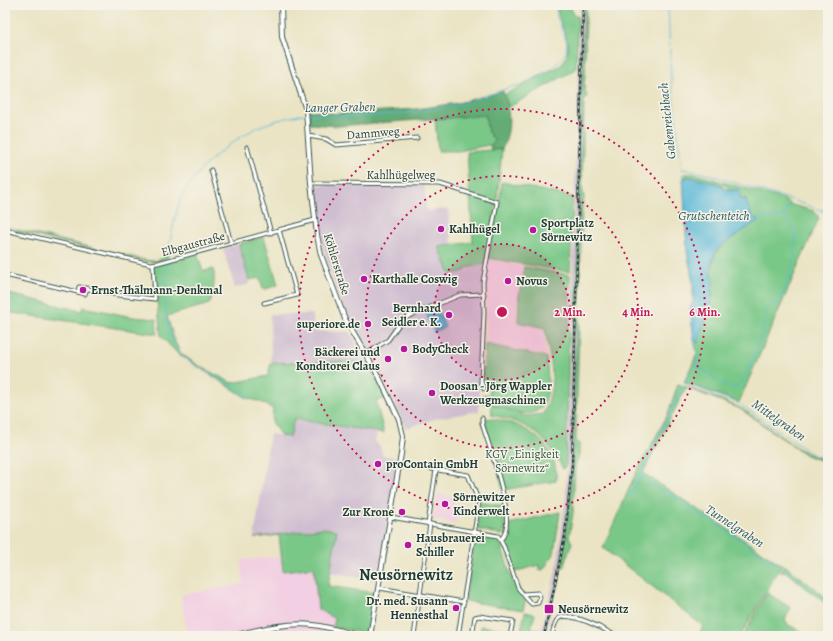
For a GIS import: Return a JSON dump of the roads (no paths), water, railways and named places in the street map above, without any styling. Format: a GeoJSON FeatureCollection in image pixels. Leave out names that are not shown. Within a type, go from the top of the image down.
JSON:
{"type":"FeatureCollection","features":[{"type":"Feature","properties":{"kind":"street","name":"Köhlerstraße"},"geometry":{"type":"LineString","coordinates":[[281,5],[284,43],[307,116],[310,183],[321,255],[345,319],[386,390],[403,433],[391,518],[370,636]]}},
{"type":"Feature","properties":{"kind":"street","name":"Dammweg"},"geometry":{"type":"LineString","coordinates":[[308,136],[326,139],[336,145],[417,138]]}},
{"type":"Feature","properties":{"kind":"street"},"geometry":{"type":"LineString","coordinates":[[247,147],[271,233]]}},
{"type":"Feature","properties":{"kind":"street"},"geometry":{"type":"LineString","coordinates":[[211,170],[231,243]]}},
{"type":"Feature","properties":{"kind":"street","name":"Kahlhügelweg"},"geometry":{"type":"LineString","coordinates":[[310,183],[440,184],[497,202],[484,275],[484,294]]}},
{"type":"Feature","properties":{"kind":"street","name":"Elbgaustraße"},"geometry":{"type":"LineString","coordinates":[[5,230],[153,264],[315,220]]}},
{"type":"Feature","properties":{"kind":"street"},"geometry":{"type":"LineString","coordinates":[[264,303],[297,296],[280,230]]}},
{"type":"Feature","properties":{"kind":"street"},"geometry":{"type":"LineString","coordinates":[[78,292],[80,287],[118,295],[155,299],[153,264]]}},
{"type":"Feature","properties":{"kind":"street"},"geometry":{"type":"LineString","coordinates":[[5,275],[85,294],[87,288]]}},
{"type":"Feature","properties":{"kind":"street"},"geometry":{"type":"LineString","coordinates":[[366,354],[388,340],[400,323],[409,316],[460,294],[484,294],[481,382],[484,389]]}},
{"type":"Feature","properties":{"kind":"street"},"geometry":{"type":"LineString","coordinates":[[482,418],[482,423],[505,504],[506,532],[501,539]]}},
{"type":"Feature","properties":{"kind":"street"},"geometry":{"type":"LineString","coordinates":[[432,469],[468,476],[479,502],[458,635],[472,636],[475,617],[479,616],[513,621],[510,636]]}},
{"type":"Feature","properties":{"kind":"street"},"geometry":{"type":"LineString","coordinates":[[414,636],[436,470]]}},
{"type":"Feature","properties":{"kind":"street"},"geometry":{"type":"LineString","coordinates":[[391,518],[494,534],[501,539],[516,583],[523,594],[532,604],[538,603],[540,597],[538,593],[523,594]]}},
{"type":"Feature","properties":{"kind":"street"},"geometry":{"type":"LineString","coordinates":[[379,588],[464,602]]}},
{"type":"Feature","properties":{"kind":"street"},"geometry":{"type":"LineString","coordinates":[[552,636],[555,623],[558,619],[563,617],[587,621],[616,636]]}},
{"type":"Feature","properties":{"kind":"street"},"geometry":{"type":"LineString","coordinates":[[236,636],[285,626],[304,624],[361,636]]}},
{"type":"Feature","properties":{"kind":"street"},"geometry":{"type":"LineString","coordinates":[[5,634],[12,636]]}},
{"type":"Feature","properties":{"kind":"water","name":"Grutschenteich"},"geometry":{"type":"Polygon","coordinates":[[[690,177],[719,184],[720,186],[729,190],[740,190],[740,199],[745,199],[752,216],[759,220],[719,247],[714,255],[710,271],[714,281],[711,290],[713,294],[698,343],[694,340],[690,309],[693,300],[693,283],[687,251],[683,178],[690,177]]]}},
{"type":"Feature","properties":{"kind":"water"},"geometry":{"type":"Polygon","coordinates":[[[437,310],[445,327],[434,332],[427,315],[437,310]]]}},
{"type":"Feature","properties":{"kind":"waterway","name":"Langer Graben"},"geometry":{"type":"LineString","coordinates":[[309,114],[359,117],[416,112],[459,105],[526,82],[553,68],[566,53],[567,42],[557,17],[556,5]]}},
{"type":"Feature","properties":{"kind":"waterway","name":"Gabenreichbach"},"geometry":{"type":"LineString","coordinates":[[668,5],[671,79],[682,170]]}},
{"type":"Feature","properties":{"kind":"waterway","name":"Langer Graben"},"geometry":{"type":"LineString","coordinates":[[253,397],[215,377],[184,358],[175,346],[168,325],[165,302],[166,270],[172,233],[178,207],[187,188],[195,177],[216,156],[240,137],[252,130],[278,120],[304,114]]}},
{"type":"Feature","properties":{"kind":"waterway","name":"Gabenreichbach"},"geometry":{"type":"LineString","coordinates":[[682,169],[710,175],[792,200]]}},
{"type":"Feature","properties":{"kind":"waterway"},"geometry":{"type":"LineString","coordinates":[[682,174],[683,178]]}},
{"type":"Feature","properties":{"kind":"waterway","name":"Gabenreichbach"},"geometry":{"type":"LineString","coordinates":[[795,201],[820,210],[828,215]]}},
{"type":"Feature","properties":{"kind":"waterway"},"geometry":{"type":"LineString","coordinates":[[759,220],[784,215],[785,210],[791,205]]}},
{"type":"Feature","properties":{"kind":"waterway","name":"Gabenreichbach"},"geometry":{"type":"LineString","coordinates":[[821,210],[828,208]]}},
{"type":"Feature","properties":{"kind":"waterway"},"geometry":{"type":"LineString","coordinates":[[768,307],[781,297],[786,287],[794,262],[796,233],[784,215]]}},
{"type":"Feature","properties":{"kind":"waterway"},"geometry":{"type":"LineString","coordinates":[[697,366],[728,386],[734,387],[740,384],[747,372],[761,338],[766,309]]}},
{"type":"Feature","properties":{"kind":"waterway","name":"Mittelgraben"},"geometry":{"type":"LineString","coordinates":[[694,340],[697,354],[697,366],[687,376],[684,383],[740,404]]}},
{"type":"Feature","properties":{"kind":"waterway"},"geometry":{"type":"LineString","coordinates":[[639,478],[682,387]]}},
{"type":"Feature","properties":{"kind":"waterway","name":"Mittelgraben"},"geometry":{"type":"LineString","coordinates":[[742,406],[809,452],[816,456],[828,457]]}},
{"type":"Feature","properties":{"kind":"waterway","name":"Tunnelgraben"},"geometry":{"type":"LineString","coordinates":[[630,496],[639,478],[645,479],[780,566]]}},
{"type":"Feature","properties":{"kind":"waterway","name":"Tunnelgraben"},"geometry":{"type":"LineString","coordinates":[[784,569],[828,603]]}},
{"type":"Feature","properties":{"kind":"railway"},"geometry":{"type":"LineString","coordinates":[[544,636],[565,536],[572,465],[583,5]]}},
{"type":"Feature","properties":{"kind":"place","name":"Kahlhügel"},"geometry":{"type":"Point","coordinates":[441,229]}},
{"type":"Feature","properties":{"kind":"place","name":"Sportplatz Sörnewitz"},"geometry":{"type":"Point","coordinates":[533,230]}},
{"type":"Feature","properties":{"kind":"place","name":"Karthalle Coswig"},"geometry":{"type":"Point","coordinates":[364,279]}},
{"type":"Feature","properties":{"kind":"place","name":"Novus"},"geometry":{"type":"Point","coordinates":[508,281]}},
{"type":"Feature","properties":{"kind":"place","name":"Ernst-Thälmann-Denkmal"},"geometry":{"type":"Point","coordinates":[83,290]}},
{"type":"Feature","properties":{"kind":"place","name":"Bernhard Seidler e. K."},"geometry":{"type":"Point","coordinates":[449,315]}},
{"type":"Feature","properties":{"kind":"place","name":"superiore.de"},"geometry":{"type":"Point","coordinates":[368,324]}},
{"type":"Feature","properties":{"kind":"place","name":"BodyCheck"},"geometry":{"type":"Point","coordinates":[404,349]}},
{"type":"Feature","properties":{"kind":"place","name":"Bäckerei und Konditorei Claus"},"geometry":{"type":"Point","coordinates":[388,359]}},
{"type":"Feature","properties":{"kind":"place","name":"Doosan - Jörg Wappler Werkzeugmaschinen"},"geometry":{"type":"Point","coordinates":[432,393]}},
{"type":"Feature","properties":{"kind":"place","name":"proContain GmbH"},"geometry":{"type":"Point","coordinates":[378,464]}},
{"type":"Feature","properties":{"kind":"place","name":"Sörnewitzer Kinderwelt"},"geometry":{"type":"Point","coordinates":[445,504]}},
{"type":"Feature","properties":{"kind":"place","name":"Zur Krone"},"geometry":{"type":"Point","coordinates":[402,512]}},
{"type":"Feature","properties":{"kind":"place","name":"Hausbrauerei Schiller"},"geometry":{"type":"Point","coordinates":[408,545]}},
{"type":"Feature","properties":{"kind":"place","name":"Dr. med. Susann Hennesthal"},"geometry":{"type":"Point","coordinates":[456,608]}},
{"type":"Feature","properties":{"kind":"place","name":"Neusörnewitz"},"geometry":{"type":"Point","coordinates":[549,609]}},
{"type":"Feature","properties":{"kind":"district","name":"Neusörnewitz"},"geometry":{"type":"Point","coordinates":[406,575]}},
{"type":"Feature","properties":{"kind":"park label","name":"KGV „Einigkeit Sörnewitz“"},"geometry":{"type":"Point","coordinates":[522,461]}}]}
